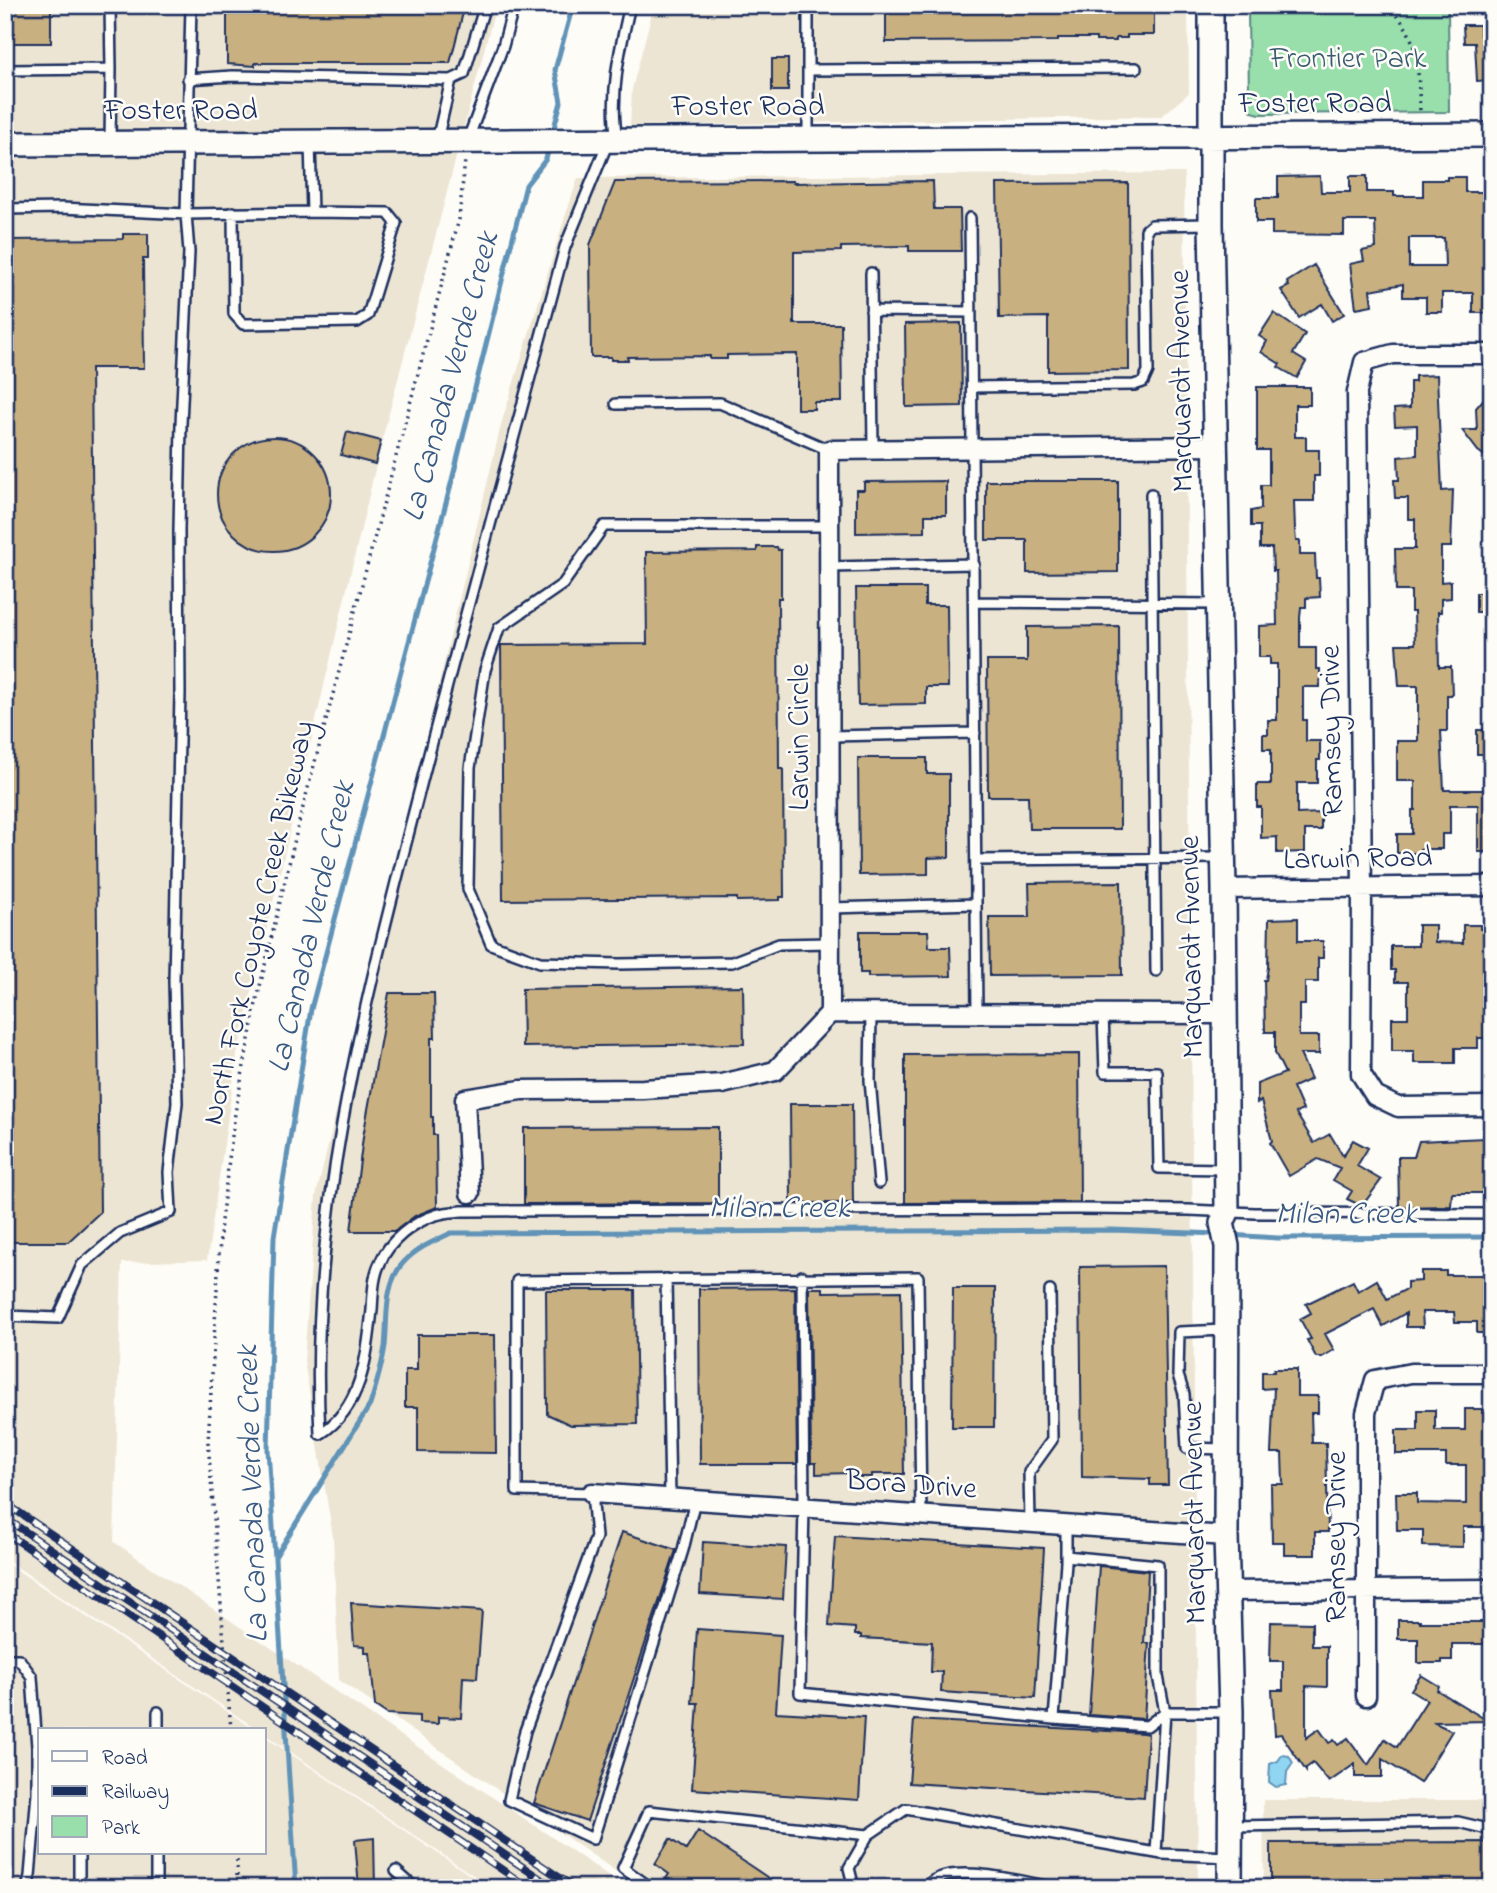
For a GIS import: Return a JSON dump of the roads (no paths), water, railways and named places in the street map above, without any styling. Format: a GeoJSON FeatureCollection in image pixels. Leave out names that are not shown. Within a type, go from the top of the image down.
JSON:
{"type":"FeatureCollection","features":[{"type":"Feature","properties":{"kind":"street","name":"Marquardt Avenue"},"geometry":{"type":"LineString","coordinates":[[1211,5],[1215,446],[1226,1014],[1227,1169],[1224,1218],[1227,1246],[1226,1536],[1231,1712],[1230,1888]]}},
{"type":"Feature","properties":{"kind":"street","name":"Foster Road"},"geometry":{"type":"LineString","coordinates":[[5,144],[1492,135]]}},
{"type":"Feature","properties":{"kind":"street","name":"Ramsey Drive"},"geometry":{"type":"LineString","coordinates":[[1492,354],[1393,354],[1364,362],[1357,392],[1361,1073],[1375,1096],[1398,1107],[1492,1106]]}},
{"type":"Feature","properties":{"kind":"street"},"geometry":{"type":"LineString","coordinates":[[829,450],[1215,446]]}},
{"type":"Feature","properties":{"kind":"street","name":"Larwin Circle"},"geometry":{"type":"LineString","coordinates":[[829,450],[830,1013]]}},
{"type":"Feature","properties":{"kind":"street","name":"Larwin Road"},"geometry":{"type":"LineString","coordinates":[[1224,889],[1492,886]]}},
{"type":"Feature","properties":{"kind":"street"},"geometry":{"type":"LineString","coordinates":[[470,1193],[465,1099],[521,1090],[643,1089],[722,1084],[775,1071],[830,1013],[1226,1014]]}},
{"type":"Feature","properties":{"kind":"street","name":"Ramsey Drive"},"geometry":{"type":"LineString","coordinates":[[1366,1696],[1366,1413],[1375,1380],[1411,1373],[1492,1373]]}},
{"type":"Feature","properties":{"kind":"street","name":"Bora Drive"},"geometry":{"type":"LineString","coordinates":[[592,1493],[1226,1536]]}},
{"type":"Feature","properties":{"kind":"street"},"geometry":{"type":"LineString","coordinates":[[1228,1591],[1492,1589]]}},
{"type":"Feature","properties":{"kind":"lane"},"geometry":{"type":"LineString","coordinates":[[110,5],[110,144]]}},
{"type":"Feature","properties":{"kind":"lane"},"geometry":{"type":"LineString","coordinates":[[5,1316],[58,1318],[82,1265],[120,1233],[171,1212],[169,1172],[177,1102],[174,981],[180,693],[179,530],[189,252],[186,214],[191,5]]}},
{"type":"Feature","properties":{"kind":"lane"},"geometry":{"type":"LineString","coordinates":[[188,79],[232,76],[451,80],[464,74],[485,5]]}},
{"type":"Feature","properties":{"kind":"lane"},"geometry":{"type":"LineString","coordinates":[[473,141],[514,5]]}},
{"type":"Feature","properties":{"kind":"lane"},"geometry":{"type":"LineString","coordinates":[[630,5],[622,36],[608,141],[565,247],[374,968],[343,1109],[328,1205],[321,1273],[317,1354],[320,1434],[336,1424],[357,1388],[368,1345],[374,1281],[380,1262],[394,1241],[414,1225],[436,1215],[462,1211],[1089,1209],[1224,1218],[1492,1214]]}},
{"type":"Feature","properties":{"kind":"lane"},"geometry":{"type":"LineString","coordinates":[[808,5],[808,139]]}},
{"type":"Feature","properties":{"kind":"lane"},"geometry":{"type":"LineString","coordinates":[[808,70],[1136,68]]}},
{"type":"Feature","properties":{"kind":"lane"},"geometry":{"type":"LineString","coordinates":[[5,70],[111,69]]}},
{"type":"Feature","properties":{"kind":"lane"},"geometry":{"type":"LineString","coordinates":[[437,142],[451,80]]}},
{"type":"Feature","properties":{"kind":"lane"},"geometry":{"type":"LineString","coordinates":[[310,143],[312,212]]}},
{"type":"Feature","properties":{"kind":"lane"},"geometry":{"type":"LineString","coordinates":[[5,209],[62,208],[186,214],[233,212],[388,213],[396,223],[368,316],[357,322],[243,324],[234,314],[233,212]]}},
{"type":"Feature","properties":{"kind":"lane"},"geometry":{"type":"LineString","coordinates":[[970,218],[977,1014]]}},
{"type":"Feature","properties":{"kind":"lane"},"geometry":{"type":"LineString","coordinates":[[972,387],[1134,385],[1143,382],[1147,371],[1146,230],[1152,225],[1212,223]]}},
{"type":"Feature","properties":{"kind":"lane"},"geometry":{"type":"LineString","coordinates":[[871,273],[873,450]]}},
{"type":"Feature","properties":{"kind":"lane"},"geometry":{"type":"LineString","coordinates":[[871,312],[970,312]]}},
{"type":"Feature","properties":{"kind":"lane"},"geometry":{"type":"LineString","coordinates":[[616,404],[720,403],[829,450]]}},
{"type":"Feature","properties":{"kind":"lane"},"geometry":{"type":"LineString","coordinates":[[1151,494],[1156,971]]}},
{"type":"Feature","properties":{"kind":"lane"},"geometry":{"type":"LineString","coordinates":[[829,526],[604,527],[563,584],[499,628],[485,670],[470,768],[468,889],[491,944],[540,962],[732,962],[779,944],[830,943]]}},
{"type":"Feature","properties":{"kind":"lane"},"geometry":{"type":"LineString","coordinates":[[829,567],[974,564]]}},
{"type":"Feature","properties":{"kind":"lane"},"geometry":{"type":"LineString","coordinates":[[974,602],[1218,604]]}},
{"type":"Feature","properties":{"kind":"lane"},"geometry":{"type":"LineString","coordinates":[[829,736],[975,733]]}},
{"type":"Feature","properties":{"kind":"lane"},"geometry":{"type":"LineString","coordinates":[[976,860],[1224,858]]}},
{"type":"Feature","properties":{"kind":"lane"},"geometry":{"type":"LineString","coordinates":[[830,908],[976,904]]}},
{"type":"Feature","properties":{"kind":"lane"},"geometry":{"type":"LineString","coordinates":[[871,1013],[870,1080],[879,1183]]}},
{"type":"Feature","properties":{"kind":"lane"},"geometry":{"type":"LineString","coordinates":[[1103,1014],[1105,1072],[1157,1072],[1158,1168],[1227,1169]]}},
{"type":"Feature","properties":{"kind":"lane"},"geometry":{"type":"LineString","coordinates":[[802,1276],[804,1507],[800,1693],[1147,1726],[1165,1712],[1231,1712]]}},
{"type":"Feature","properties":{"kind":"lane"},"geometry":{"type":"LineString","coordinates":[[695,1500],[683,1550],[593,1839],[509,1800],[525,1731],[596,1537],[592,1493],[517,1491],[517,1281],[802,1276],[918,1277],[921,1515]]}},
{"type":"Feature","properties":{"kind":"lane"},"geometry":{"type":"LineString","coordinates":[[667,1279],[670,1498]]}},
{"type":"Feature","properties":{"kind":"lane"},"geometry":{"type":"LineString","coordinates":[[1030,1522],[1029,1472],[1052,1440],[1050,1291]]}},
{"type":"Feature","properties":{"kind":"lane"},"geometry":{"type":"LineString","coordinates":[[1226,1329],[1179,1332],[1178,1375],[1184,1394],[1187,1448],[1226,1449]]}},
{"type":"Feature","properties":{"kind":"lane"},"geometry":{"type":"LineString","coordinates":[[1054,1719],[1066,1525]]}},
{"type":"Feature","properties":{"kind":"lane"},"geometry":{"type":"LineString","coordinates":[[1066,1556],[1158,1565],[1158,1675],[1165,1712],[1156,1853]]}},
{"type":"Feature","properties":{"kind":"lane"},"geometry":{"type":"LineString","coordinates":[[5,1659],[19,1659],[32,1677],[38,1793],[27,1888]]}},
{"type":"Feature","properties":{"kind":"lane"},"geometry":{"type":"LineString","coordinates":[[158,1713],[158,1728]]}},
{"type":"Feature","properties":{"kind":"lane"},"geometry":{"type":"LineString","coordinates":[[855,1888],[849,1868],[868,1835],[906,1809],[1156,1853],[1230,1857]]}},
{"type":"Feature","properties":{"kind":"lane"},"geometry":{"type":"LineString","coordinates":[[651,1888],[624,1868],[649,1811],[868,1835]]}},
{"type":"Feature","properties":{"kind":"lane"},"geometry":{"type":"LineString","coordinates":[[1230,1826],[1458,1822],[1492,1830]]}},
{"type":"Feature","properties":{"kind":"lane"},"geometry":{"type":"LineString","coordinates":[[79,1854],[79,1888]]}},
{"type":"Feature","properties":{"kind":"lane"},"geometry":{"type":"LineString","coordinates":[[156,1854],[156,1888]]}},
{"type":"Feature","properties":{"kind":"lane"},"geometry":{"type":"LineString","coordinates":[[396,1871],[415,1888]]}},
{"type":"Feature","properties":{"kind":"lane"},"geometry":{"type":"LineString","coordinates":[[926,1888],[930,1882],[955,1873],[984,1875],[1055,1888]]}},
{"type":"Feature","properties":{"kind":"water"},"geometry":{"type":"Polygon","coordinates":[[[1282,1755],[1289,1756],[1293,1763],[1287,1772],[1286,1785],[1276,1787],[1269,1782],[1270,1764],[1278,1761],[1282,1755]]]}},
{"type":"Feature","properties":{"kind":"waterway","name":"La Canada Verde Creek"},"geometry":{"type":"LineString","coordinates":[[552,135],[561,102],[555,70],[573,5]]}},
{"type":"Feature","properties":{"kind":"waterway","name":"La Canada Verde Creek"},"geometry":{"type":"LineString","coordinates":[[296,1888],[268,1449],[274,1237],[311,1009],[450,488],[526,185],[546,159],[549,148]]}},
{"type":"Feature","properties":{"kind":"waterway","name":"Milan Creek"},"geometry":{"type":"LineString","coordinates":[[275,1557],[370,1405],[384,1353],[388,1302],[397,1271],[414,1253],[451,1233],[1112,1230],[1219,1234]]}},
{"type":"Feature","properties":{"kind":"waterway","name":"Milan Creek"},"geometry":{"type":"LineString","coordinates":[[1229,1235],[1278,1238],[1492,1237]]}},
{"type":"Feature","properties":{"kind":"railway"},"geometry":{"type":"LineString","coordinates":[[5,1503],[575,1888]]}},
{"type":"Feature","properties":{"kind":"railway"},"geometry":{"type":"LineString","coordinates":[[5,1518],[554,1888]]}},
{"type":"Feature","properties":{"kind":"railway"},"geometry":{"type":"LineString","coordinates":[[5,1532],[529,1888]]}},
{"type":"Feature","properties":{"kind":"park label","name":"Frontier Park"},"geometry":{"type":"Point","coordinates":[1348,60]}}]}
